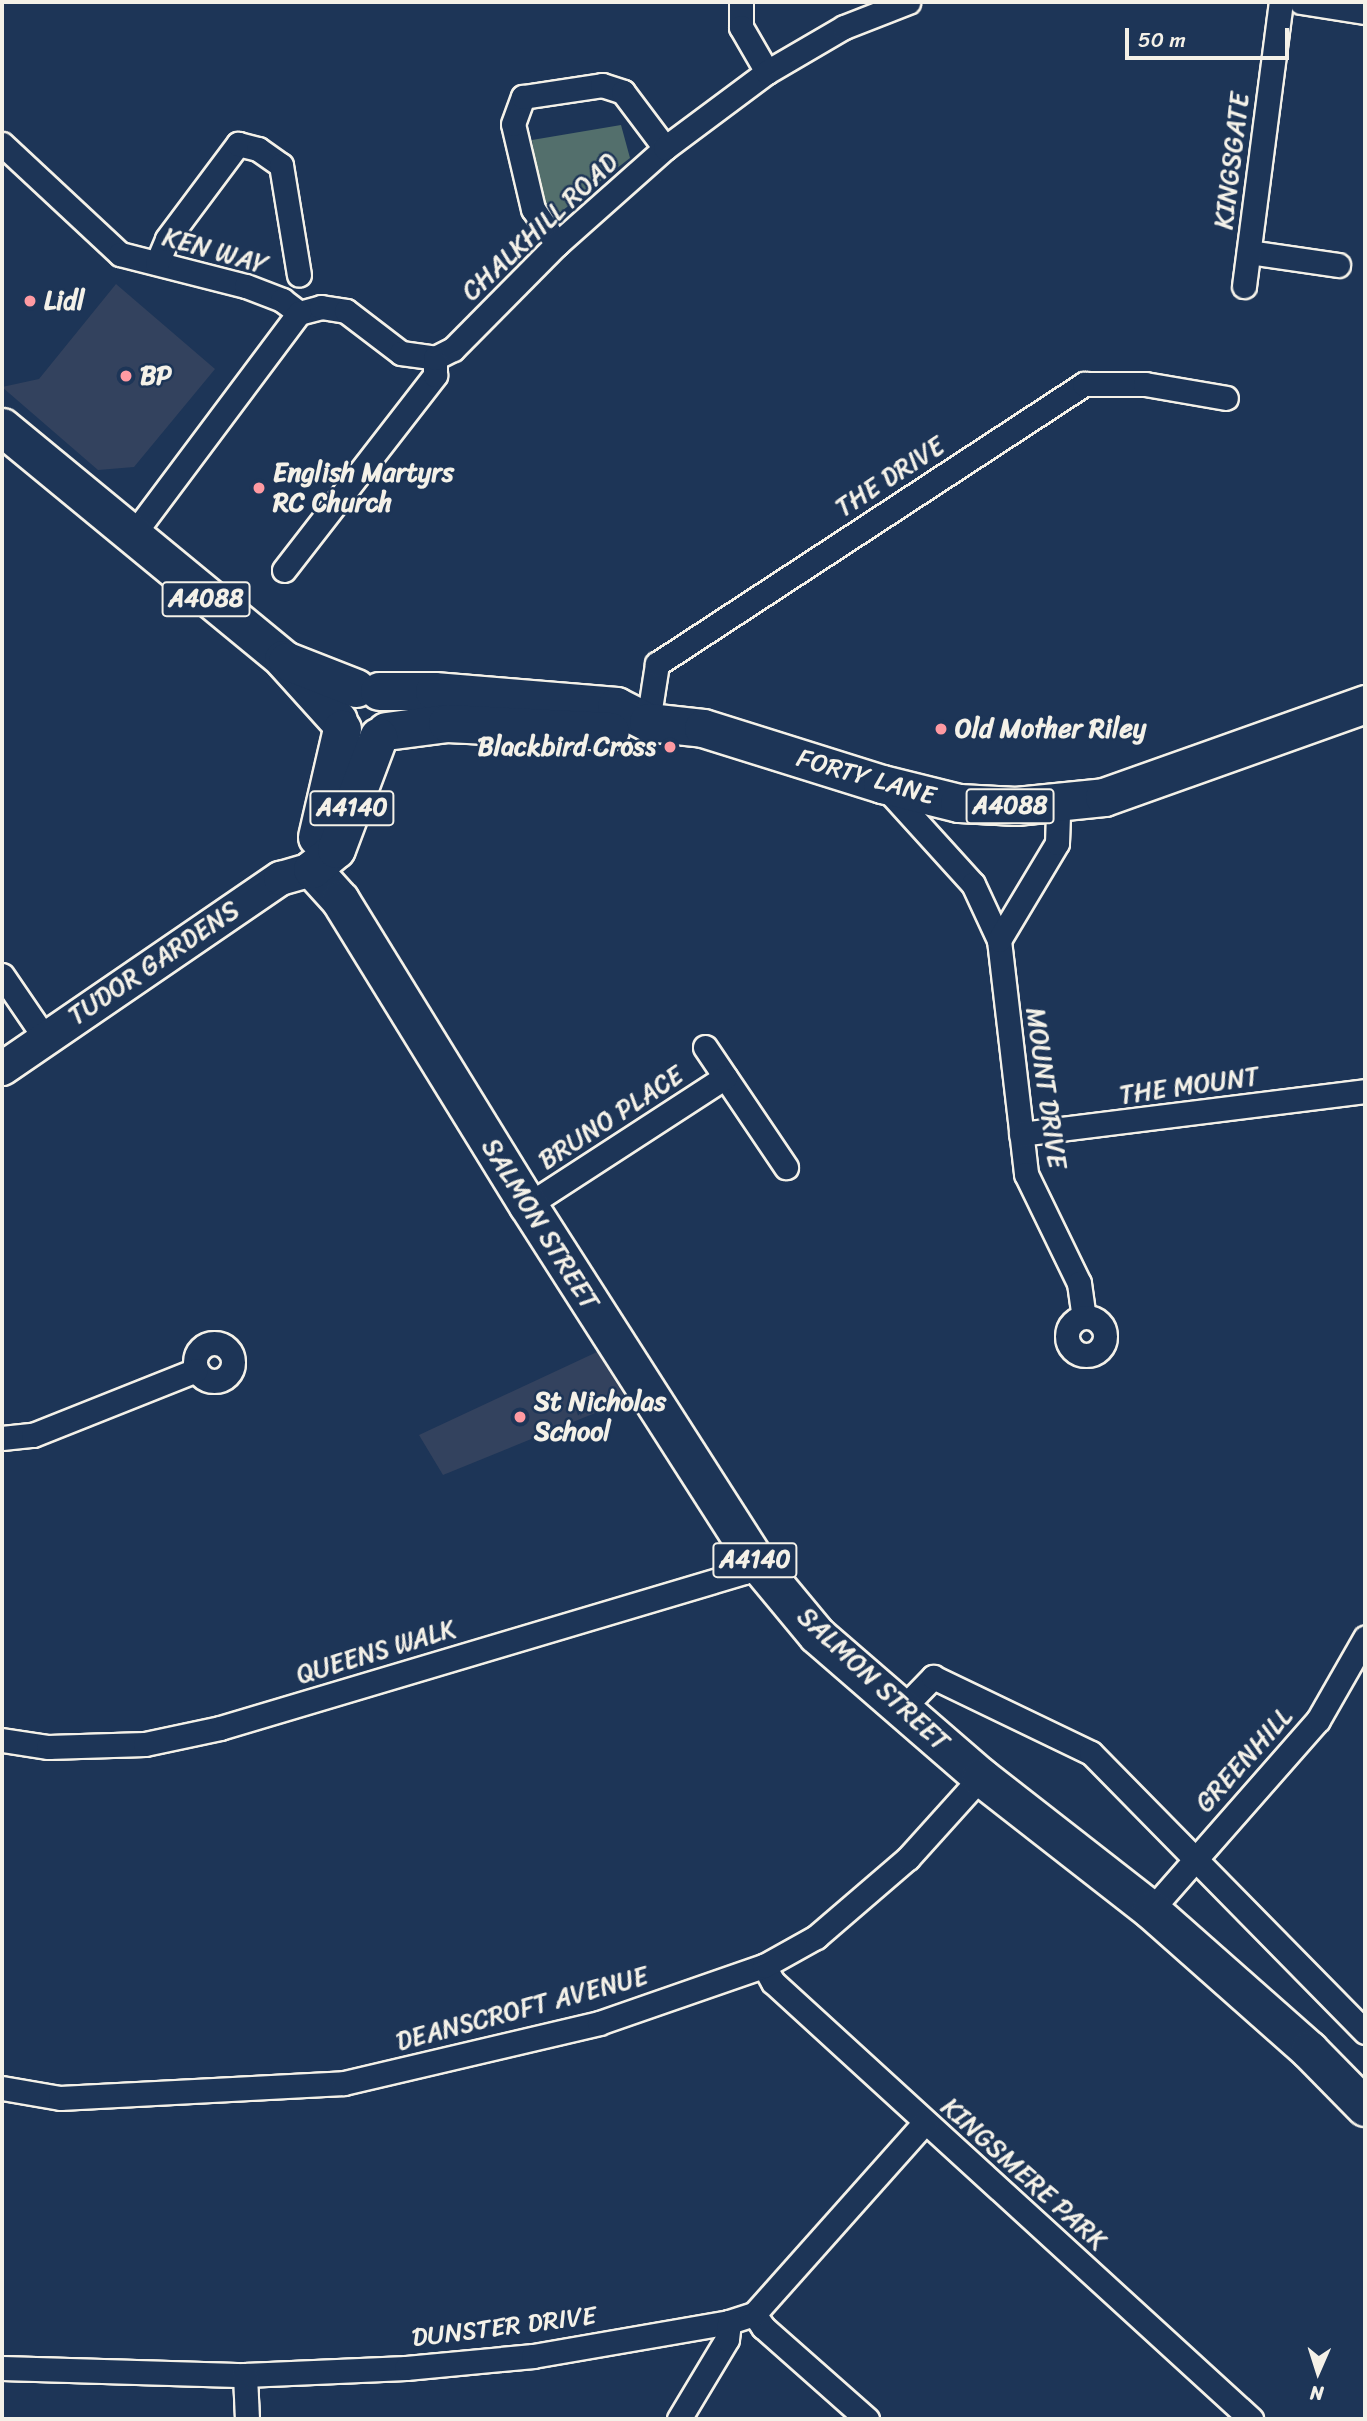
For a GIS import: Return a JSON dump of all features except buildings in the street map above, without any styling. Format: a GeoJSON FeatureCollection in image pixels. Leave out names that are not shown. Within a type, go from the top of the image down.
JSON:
{"type":"FeatureCollection","features":[{"type":"Feature","properties":{"kind":"main road","name":"A4088"},"geometry":{"type":"LineString","coordinates":[[2,426],[283,659],[340,725]]}},
{"type":"Feature","properties":{"kind":"main road","name":"A4088"},"geometry":{"type":"LineString","coordinates":[[283,659],[368,690]]}},
{"type":"Feature","properties":{"kind":"main road","name":"FORTY LANE"},"geometry":{"type":"LineString","coordinates":[[368,690],[434,691],[616,706],[648,722],[703,729],[882,784],[959,803],[1058,805],[1114,794],[1365,704]]}},
{"type":"Feature","properties":{"kind":"main road"},"geometry":{"type":"LineString","coordinates":[[368,690],[391,710],[382,734],[357,740],[340,725],[340,701],[368,690]]}},
{"type":"Feature","properties":{"kind":"main road","name":"FORTY LANE"},"geometry":{"type":"LineString","coordinates":[[382,734],[447,723],[610,731],[648,722]]}},
{"type":"Feature","properties":{"kind":"main road","name":"A4140"},"geometry":{"type":"LineString","coordinates":[[312,869],[340,725]]}},
{"type":"Feature","properties":{"kind":"main road","name":"A4140"},"geometry":{"type":"LineString","coordinates":[[312,869],[336,849],[382,734]]}},
{"type":"Feature","properties":{"kind":"main road","name":"TUDOR GARDENS"},"geometry":{"type":"LineString","coordinates":[[2,1068],[280,878],[312,869]]}},
{"type":"Feature","properties":{"kind":"main road","name":"SALMON STREET"},"geometry":{"type":"LineString","coordinates":[[312,869],[340,900],[528,1205],[758,1564],[817,1634],[981,1777],[1151,1910],[1309,2050],[1365,2107]]}},
{"type":"Feature","properties":{"kind":"street"},"geometry":{"type":"LineString","coordinates":[[741,2],[741,27],[768,72]]}},
{"type":"Feature","properties":{"kind":"street","name":"CHALKHILL ROAD"},"geometry":{"type":"LineString","coordinates":[[435,358],[453,349],[557,244],[665,148],[768,72],[844,27],[908,2]]}},
{"type":"Feature","properties":{"kind":"street","name":"KINGSGATE"},"geometry":{"type":"LineString","coordinates":[[1244,286],[1281,2]]}},
{"type":"Feature","properties":{"kind":"street"},"geometry":{"type":"LineString","coordinates":[[1301,2],[1365,12]]}},
{"type":"Feature","properties":{"kind":"street"},"geometry":{"type":"LineString","coordinates":[[557,244],[533,208],[513,124],[523,97],[602,85],[623,92],[665,148]]}},
{"type":"Feature","properties":{"kind":"street","name":"KEN WAY"},"geometry":{"type":"LineString","coordinates":[[2,144],[120,254],[246,286],[282,300],[299,313]]}},
{"type":"Feature","properties":{"kind":"street"},"geometry":{"type":"LineString","coordinates":[[157,263],[167,239],[238,144],[258,149],[281,165],[299,275]]}},
{"type":"Feature","properties":{"kind":"street"},"geometry":{"type":"LineString","coordinates":[[1249,252],[1338,265]]}},
{"type":"Feature","properties":{"kind":"street"},"geometry":{"type":"LineString","coordinates":[[132,536],[299,313],[321,307],[346,311],[401,353],[435,358],[435,375],[284,570]]}},
{"type":"Feature","properties":{"kind":"street","name":"THE DRIVE"},"geometry":{"type":"LineString","coordinates":[[648,722],[657,664],[1084,384],[1145,384],[1226,398]]}},
{"type":"Feature","properties":{"kind":"street","name":"MOUNT DRIVE"},"geometry":{"type":"LineString","coordinates":[[882,784],[973,884],[999,940],[1026,1174],[1079,1283],[1084,1317]]}},
{"type":"Feature","properties":{"kind":"street"},"geometry":{"type":"LineString","coordinates":[[999,940],[1056,843],[1058,805]]}},
{"type":"Feature","properties":{"kind":"street"},"geometry":{"type":"LineString","coordinates":[[2,975],[45,1038]]}},
{"type":"Feature","properties":{"kind":"street","name":"BRUNO PLACE"},"geometry":{"type":"LineString","coordinates":[[705,1047],[786,1167]]}},
{"type":"Feature","properties":{"kind":"street","name":"BRUNO PLACE"},"geometry":{"type":"LineString","coordinates":[[528,1205],[725,1077]]}},
{"type":"Feature","properties":{"kind":"street","name":"THE MOUNT"},"geometry":{"type":"LineString","coordinates":[[1021,1134],[1365,1091]]}},
{"type":"Feature","properties":{"kind":"street"},"geometry":{"type":"LineString","coordinates":[[2,1438],[33,1435],[196,1370]]}},
{"type":"Feature","properties":{"kind":"street","name":"QUEENS WALK"},"geometry":{"type":"LineString","coordinates":[[2,1740],[47,1747],[145,1744],[220,1728],[744,1572],[758,1564]]}},
{"type":"Feature","properties":{"kind":"street","name":"GREENHILL"},"geometry":{"type":"LineString","coordinates":[[1151,1910],[1194,1857],[1318,1720],[1365,1638]]}},
{"type":"Feature","properties":{"kind":"street"},"geometry":{"type":"LineString","coordinates":[[902,1709],[933,1677],[1091,1753],[1365,2032]]}},
{"type":"Feature","properties":{"kind":"street","name":"DEANSCROFT AVENUE"},"geometry":{"type":"LineString","coordinates":[[2,2088],[60,2098],[345,2083],[599,2023],[764,1966],[816,1937],[867,1896],[981,1777]]}},
{"type":"Feature","properties":{"kind":"street","name":"KINGSMERE PARK"},"geometry":{"type":"LineString","coordinates":[[764,1966],[773,1982],[1251,2419]]}},
{"type":"Feature","properties":{"kind":"street"},"geometry":{"type":"LineString","coordinates":[[867,2419],[762,2327],[754,2314],[925,2122]]}},
{"type":"Feature","properties":{"kind":"street","name":"DUNSTER DRIVE"},"geometry":{"type":"LineString","coordinates":[[2,2368],[245,2375],[406,2368],[533,2356],[729,2322],[754,2314]]}},
{"type":"Feature","properties":{"kind":"street"},"geometry":{"type":"LineString","coordinates":[[679,2419],[727,2339],[729,2322]]}},
{"type":"Feature","properties":{"kind":"street"},"geometry":{"type":"LineString","coordinates":[[245,2375],[247,2419]]}},
{"type":"Feature","properties":{"kind":"shaded area","name":"BP"},"geometry":{"type":"Polygon","coordinates":[[[116,284],[215,369],[134,467],[98,470],[2,387],[39,379],[116,284]]]}},
{"type":"Feature","properties":{"kind":"shaded area","name":"St Nicholas School"},"geometry":{"type":"Polygon","coordinates":[[[597,1352],[627,1400],[443,1475],[419,1435],[597,1352]]]}},
{"type":"Feature","properties":{"kind":"green space"},"geometry":{"type":"Polygon","coordinates":[[[621,125],[630,158],[558,214],[543,207],[532,140],[621,125]]]}},
{"type":"Feature","properties":{"kind":"place","name":"Lidl"},"geometry":{"type":"Point","coordinates":[30,301]}},
{"type":"Feature","properties":{"kind":"place","name":"BP"},"geometry":{"type":"Point","coordinates":[126,376]}},
{"type":"Feature","properties":{"kind":"place","name":"English Martyrs RC Church"},"geometry":{"type":"Point","coordinates":[259,488]}},
{"type":"Feature","properties":{"kind":"place","name":"Old Mother Riley"},"geometry":{"type":"Point","coordinates":[941,729]}},
{"type":"Feature","properties":{"kind":"place","name":"Blackbird Cross"},"geometry":{"type":"Point","coordinates":[670,747]}},
{"type":"Feature","properties":{"kind":"place","name":"St Nicholas School"},"geometry":{"type":"Point","coordinates":[520,1417]}}]}
